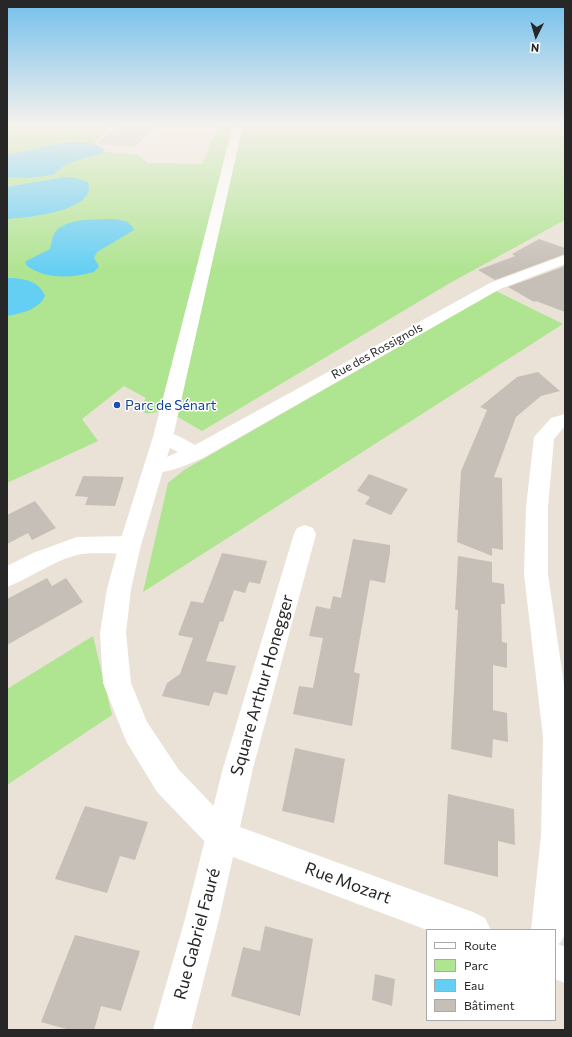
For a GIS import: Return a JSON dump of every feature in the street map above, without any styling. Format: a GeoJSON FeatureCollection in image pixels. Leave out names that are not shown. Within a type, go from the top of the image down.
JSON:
{"type":"FeatureCollection","features":[{"type":"Feature","properties":{"kind":"street"},"geometry":{"type":"LineString","coordinates":[[222,837],[168,781],[136,731],[117,683],[113,633],[119,589],[130,545],[163,437],[227,173]]}},
{"type":"Feature","properties":{"kind":"street","name":"Rue des Rossignols"},"geometry":{"type":"LineString","coordinates":[[154,466],[172,463],[196,453],[494,286],[564,261]]}},
{"type":"Feature","properties":{"kind":"street"},"geometry":{"type":"LineString","coordinates":[[549,929],[557,836],[557,737],[536,574],[537,506],[544,437],[558,422],[565,420]]}},
{"type":"Feature","properties":{"kind":"street"},"geometry":{"type":"LineString","coordinates":[[163,437],[196,453]]}},
{"type":"Feature","properties":{"kind":"street","name":"Square Arthur Honegger"},"geometry":{"type":"LineString","coordinates":[[222,837],[238,768],[305,534]]}},
{"type":"Feature","properties":{"kind":"street"},"geometry":{"type":"LineString","coordinates":[[7,577],[41,558],[77,546],[130,545]]}},
{"type":"Feature","properties":{"kind":"street","name":"Rue Mozart"},"geometry":{"type":"LineString","coordinates":[[222,837],[470,929]]}},
{"type":"Feature","properties":{"kind":"street","name":"Rue Gabriel Fauré"},"geometry":{"type":"LineString","coordinates":[[172,1030],[222,837]]}},
{"type":"Feature","properties":{"kind":"green space"},"geometry":{"type":"Polygon","coordinates":[[[7,173],[565,173],[565,220],[450,283],[202,431],[159,406],[157,412],[143,412],[139,408],[146,398],[124,386],[82,419],[98,441],[7,483],[7,173]]]}},
{"type":"Feature","properties":{"kind":"green space"},"geometry":{"type":"Polygon","coordinates":[[[496,291],[563,324],[143,592],[168,483],[184,470],[496,291]]]}},
{"type":"Feature","properties":{"kind":"green space"},"geometry":{"type":"Polygon","coordinates":[[[93,636],[112,715],[7,785],[7,689],[93,636]]]}},
{"type":"Feature","properties":{"kind":"water"},"geometry":{"type":"Polygon","coordinates":[[[7,173],[55,173],[53,175],[26,178],[7,177],[7,173]]]}},
{"type":"Feature","properties":{"kind":"water"},"geometry":{"type":"Polygon","coordinates":[[[65,177],[88,182],[88,192],[83,200],[58,211],[29,217],[7,219],[7,187],[65,177]]]}},
{"type":"Feature","properties":{"kind":"water"},"geometry":{"type":"Polygon","coordinates":[[[106,219],[126,222],[132,226],[134,230],[97,252],[94,258],[99,266],[94,272],[77,276],[59,276],[33,270],[26,265],[26,261],[50,249],[53,236],[62,226],[76,221],[106,219]]]}},
{"type":"Feature","properties":{"kind":"water"},"geometry":{"type":"Polygon","coordinates":[[[7,278],[24,279],[34,283],[39,286],[45,296],[34,308],[18,314],[7,316],[7,278]]]}},
{"type":"Feature","properties":{"kind":"building"},"geometry":{"type":"Polygon","coordinates":[[[539,239],[565,248],[565,254],[495,280],[478,270],[515,256],[512,254],[539,239]]]}},
{"type":"Feature","properties":{"kind":"building"},"geometry":{"type":"Polygon","coordinates":[[[565,266],[565,312],[536,301],[534,302],[508,287],[565,266]]]}},
{"type":"Feature","properties":{"kind":"building"},"geometry":{"type":"Polygon","coordinates":[[[538,372],[560,391],[541,396],[516,417],[494,477],[502,478],[503,550],[492,548],[492,556],[457,542],[461,471],[487,410],[480,407],[517,377],[538,372]]]}},
{"type":"Feature","properties":{"kind":"building"},"geometry":{"type":"Polygon","coordinates":[[[369,474],[408,489],[391,515],[365,504],[370,497],[357,491],[369,474]]]}},
{"type":"Feature","properties":{"kind":"building"},"geometry":{"type":"Polygon","coordinates":[[[83,476],[124,477],[115,506],[85,505],[88,497],[75,496],[83,476]]]}},
{"type":"Feature","properties":{"kind":"building"},"geometry":{"type":"Polygon","coordinates":[[[35,501],[56,528],[32,540],[28,533],[7,544],[7,515],[35,501]]]}},
{"type":"Feature","properties":{"kind":"building"},"geometry":{"type":"Polygon","coordinates":[[[353,539],[390,545],[390,552],[385,583],[370,580],[354,672],[360,674],[352,726],[293,714],[299,686],[313,688],[323,638],[309,636],[316,606],[330,609],[333,596],[341,598],[353,539]]]}},
{"type":"Feature","properties":{"kind":"building"},"geometry":{"type":"Polygon","coordinates":[[[222,553],[267,561],[260,584],[249,582],[245,593],[234,590],[223,622],[220,621],[206,661],[236,666],[227,695],[214,692],[209,706],[162,696],[167,683],[180,674],[193,638],[178,635],[191,601],[203,603],[222,553]]]}},
{"type":"Feature","properties":{"kind":"building"},"geometry":{"type":"Polygon","coordinates":[[[458,556],[492,562],[492,582],[504,584],[505,604],[501,604],[502,642],[507,643],[507,668],[493,665],[493,710],[507,713],[508,742],[493,739],[492,758],[451,749],[458,610],[455,610],[458,556]]]}},
{"type":"Feature","properties":{"kind":"building"},"geometry":{"type":"Polygon","coordinates":[[[47,578],[52,586],[66,578],[83,602],[7,645],[7,599],[47,578]]]}},
{"type":"Feature","properties":{"kind":"building"},"geometry":{"type":"Polygon","coordinates":[[[295,748],[345,759],[334,823],[282,811],[295,748]]]}},
{"type":"Feature","properties":{"kind":"building"},"geometry":{"type":"Polygon","coordinates":[[[448,794],[514,809],[515,845],[498,841],[498,877],[444,864],[448,794]]]}},
{"type":"Feature","properties":{"kind":"building"},"geometry":{"type":"Polygon","coordinates":[[[85,806],[148,822],[135,860],[120,856],[107,893],[55,879],[85,806]]]}},
{"type":"Feature","properties":{"kind":"building"},"geometry":{"type":"Polygon","coordinates":[[[265,926],[313,939],[300,1016],[231,996],[243,947],[260,951],[265,926]]]}},
{"type":"Feature","properties":{"kind":"building"},"geometry":{"type":"Polygon","coordinates":[[[75,935],[140,951],[121,1011],[101,1006],[94,1030],[70,1030],[41,1022],[75,935]]]}},
{"type":"Feature","properties":{"kind":"building"},"geometry":{"type":"Polygon","coordinates":[[[375,974],[395,979],[392,1006],[372,1000],[375,974]]]}},
{"type":"Feature","properties":{"kind":"place","name":"Parc de Sénart"},"geometry":{"type":"Point","coordinates":[117,405]}}]}
